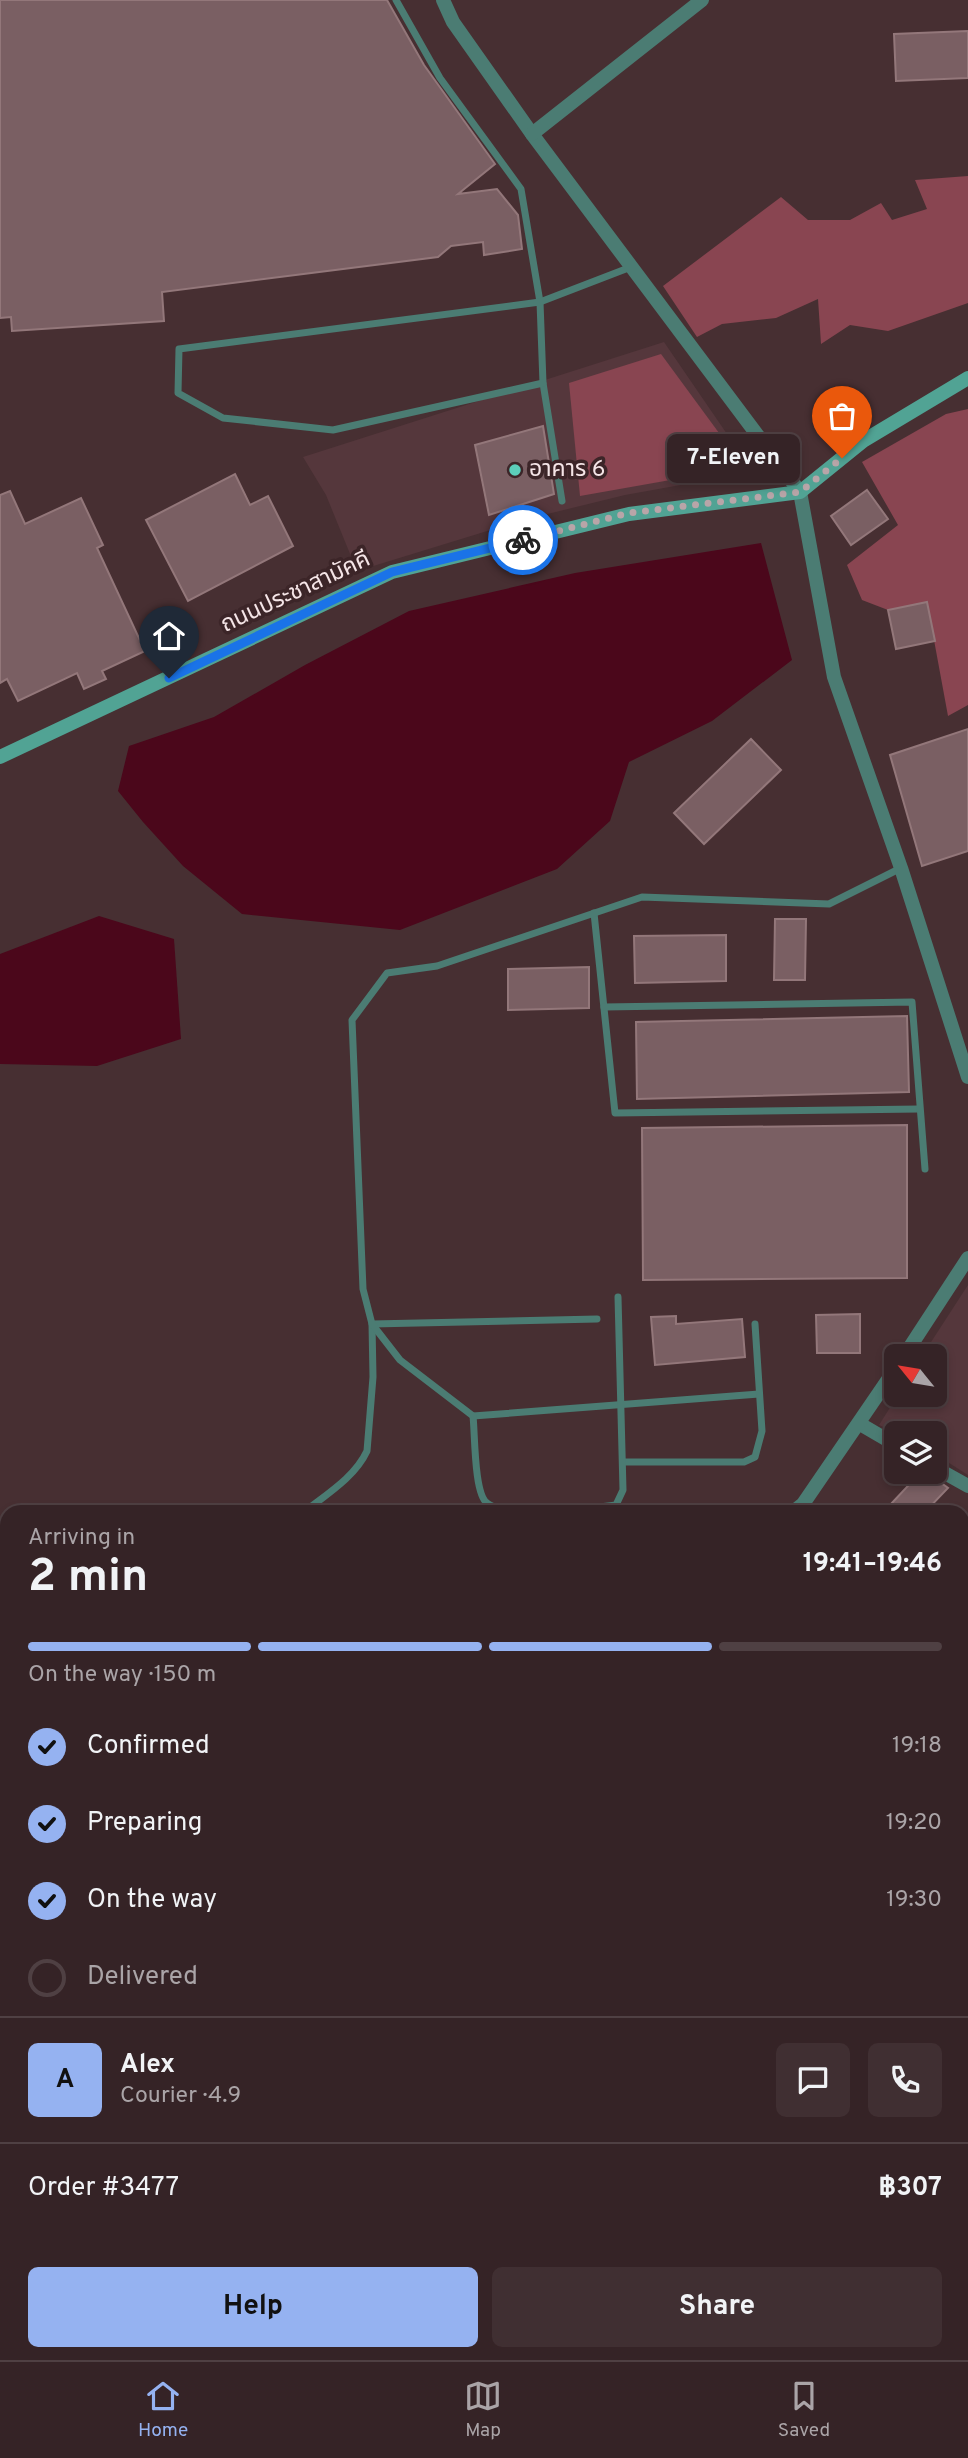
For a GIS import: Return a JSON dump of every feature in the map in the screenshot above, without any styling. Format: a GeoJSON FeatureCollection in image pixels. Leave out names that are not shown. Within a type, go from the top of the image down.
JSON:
{"type":"FeatureCollection","features":[{"type":"Feature","properties":{"kind":"street"},"geometry":{"type":"LineString","coordinates":[[443,0],[453,22],[532,134],[800,492],[834,677],[901,868],[968,1077]]}},
{"type":"Feature","properties":{"kind":"street"},"geometry":{"type":"LineString","coordinates":[[532,134],[702,0]]}},
{"type":"Feature","properties":{"kind":"street"},"geometry":{"type":"LineString","coordinates":[[800,492],[863,442],[968,378]]}},
{"type":"Feature","properties":{"kind":"street","name":"ถนนประชาสามัคคี"},"geometry":{"type":"LineString","coordinates":[[0,757],[392,572],[629,513],[800,492]]}},
{"type":"Feature","properties":{"kind":"street"},"geometry":{"type":"LineString","coordinates":[[912,1344],[968,1258]]}},
{"type":"Feature","properties":{"kind":"street"},"geometry":{"type":"LineString","coordinates":[[802,1505],[884,1387]]}},
{"type":"Feature","properties":{"kind":"street"},"geometry":{"type":"LineString","coordinates":[[860,1424],[884,1438]]}},
{"type":"Feature","properties":{"kind":"street"},"geometry":{"type":"LineString","coordinates":[[947,1474],[968,1486]]}},
{"type":"Feature","properties":{"kind":"lane"},"geometry":{"type":"LineString","coordinates":[[396,0],[440,78],[521,189],[540,302],[543,383],[562,501]]}},
{"type":"Feature","properties":{"kind":"lane"},"geometry":{"type":"LineString","coordinates":[[543,383],[334,430],[223,418],[178,393],[179,349],[540,302],[631,267]]}},
{"type":"Feature","properties":{"kind":"lane"},"geometry":{"type":"LineString","coordinates":[[313,1505],[344,1480],[362,1461],[367,1451],[373,1377],[372,1324],[363,1289],[352,1020],[387,973],[437,966],[642,897],[829,904],[901,868]]}},
{"type":"Feature","properties":{"kind":"lane"},"geometry":{"type":"LineString","coordinates":[[594,914],[615,1113],[919,1109]]}},
{"type":"Feature","properties":{"kind":"lane"},"geometry":{"type":"LineString","coordinates":[[604,1007],[912,1002],[925,1169]]}},
{"type":"Feature","properties":{"kind":"lane"},"geometry":{"type":"LineString","coordinates":[[616,1505],[623,1490],[624,1462],[618,1297]]}},
{"type":"Feature","properties":{"kind":"lane"},"geometry":{"type":"LineString","coordinates":[[372,1324],[597,1319]]}},
{"type":"Feature","properties":{"kind":"lane"},"geometry":{"type":"LineString","coordinates":[[372,1324],[400,1360],[474,1416],[759,1394]]}},
{"type":"Feature","properties":{"kind":"lane"},"geometry":{"type":"LineString","coordinates":[[624,1462],[751,1461],[755,1457],[762,1432],[755,1324]]}},
{"type":"Feature","properties":{"kind":"lane"},"geometry":{"type":"LineString","coordinates":[[474,1416],[479,1489],[484,1502],[490,1505]]}},
{"type":"Feature","properties":{"kind":"shaded area"},"geometry":{"type":"Polygon","coordinates":[[[968,176],[968,303],[888,331],[850,325],[821,344],[818,299],[776,318],[722,324],[697,337],[663,286],[781,197],[808,220],[850,220],[881,203],[892,220],[927,209],[915,180],[968,176]]]}},
{"type":"Feature","properties":{"kind":"shaded area"},"geometry":{"type":"Polygon","coordinates":[[[664,342],[753,472],[625,495],[523,520],[357,571],[326,495],[303,457],[664,342]]]}},
{"type":"Feature","properties":{"kind":"shaded area"},"geometry":{"type":"Polygon","coordinates":[[[661,354],[744,467],[580,496],[569,383],[661,354]]]}},
{"type":"Feature","properties":{"kind":"shaded area"},"geometry":{"type":"Polygon","coordinates":[[[968,409],[968,705],[948,716],[927,602],[888,610],[862,600],[847,565],[898,525],[862,462],[946,414],[968,409]]]}},
{"type":"Feature","properties":{"kind":"shaded area"},"geometry":{"type":"Polygon","coordinates":[[[761,543],[792,660],[712,721],[629,762],[610,821],[557,869],[400,930],[242,914],[183,866],[118,791],[129,746],[214,717],[305,665],[409,611],[575,573],[761,543]]]}},
{"type":"Feature","properties":{"kind":"shaded area"},"geometry":{"type":"Polygon","coordinates":[[[99,916],[174,939],[181,1039],[97,1066],[0,1064],[0,954],[99,916]]]}},
{"type":"Feature","properties":{"kind":"shaded area"},"geometry":{"type":"Polygon","coordinates":[[[968,1285],[968,1475],[947,1462],[947,1421],[884,1421],[884,1427],[879,1425],[890,1407],[947,1407],[947,1344],[930,1344],[968,1285]]]}},
{"type":"Feature","properties":{"kind":"building"},"geometry":{"type":"Polygon","coordinates":[[[0,0],[387,0],[424,65],[495,164],[458,194],[497,189],[518,215],[522,249],[484,255],[483,242],[451,246],[438,257],[162,292],[164,321],[12,331],[11,317],[0,318],[0,0]]]}},
{"type":"Feature","properties":{"kind":"building"},"geometry":{"type":"Polygon","coordinates":[[[968,31],[968,78],[896,81],[894,34],[968,31]]]}},
{"type":"Feature","properties":{"kind":"building","name":"อาคาร 6"},"geometry":{"type":"Polygon","coordinates":[[[543,426],[554,494],[489,515],[475,445],[543,426]]]}},
{"type":"Feature","properties":{"kind":"building"},"geometry":{"type":"Polygon","coordinates":[[[235,474],[250,505],[268,496],[293,546],[188,601],[146,520],[235,474]]]}},
{"type":"Feature","properties":{"kind":"building"},"geometry":{"type":"Polygon","coordinates":[[[867,490],[888,519],[851,545],[831,516],[867,490]]]}},
{"type":"Feature","properties":{"kind":"building"},"geometry":{"type":"Polygon","coordinates":[[[10,491],[25,524],[81,498],[103,545],[97,548],[145,651],[102,671],[106,679],[84,689],[77,673],[18,701],[7,679],[0,683],[0,495],[10,491]]]}},
{"type":"Feature","properties":{"kind":"building"},"geometry":{"type":"Polygon","coordinates":[[[927,602],[935,641],[896,649],[888,610],[927,602]]]}},
{"type":"Feature","properties":{"kind":"building"},"geometry":{"type":"Polygon","coordinates":[[[968,729],[968,851],[922,866],[890,755],[968,729]]]}},
{"type":"Feature","properties":{"kind":"building"},"geometry":{"type":"Polygon","coordinates":[[[751,739],[781,770],[704,844],[674,813],[751,739]]]}},
{"type":"Feature","properties":{"kind":"building"},"geometry":{"type":"Polygon","coordinates":[[[775,919],[806,919],[805,980],[774,980],[775,919]]]}},
{"type":"Feature","properties":{"kind":"building"},"geometry":{"type":"Polygon","coordinates":[[[726,935],[726,981],[635,983],[634,936],[726,935]]]}},
{"type":"Feature","properties":{"kind":"building"},"geometry":{"type":"Polygon","coordinates":[[[589,967],[589,1008],[508,1010],[508,969],[589,967]]]}},
{"type":"Feature","properties":{"kind":"building"},"geometry":{"type":"Polygon","coordinates":[[[907,1016],[909,1092],[637,1099],[636,1022],[907,1016]]]}},
{"type":"Feature","properties":{"kind":"building"},"geometry":{"type":"Polygon","coordinates":[[[907,1125],[907,1278],[643,1280],[642,1128],[907,1125]]]}},
{"type":"Feature","properties":{"kind":"building"},"geometry":{"type":"Polygon","coordinates":[[[860,1314],[860,1353],[817,1353],[816,1315],[860,1314]]]}},
{"type":"Feature","properties":{"kind":"building"},"geometry":{"type":"Polygon","coordinates":[[[676,1316],[676,1324],[742,1319],[745,1357],[655,1365],[651,1317],[676,1316]]]}},
{"type":"Feature","properties":{"kind":"building"},"geometry":{"type":"Polygon","coordinates":[[[910,1484],[942,1484],[948,1488],[932,1505],[890,1505],[910,1484]]]}},
{"type":"Feature","properties":{"kind":"way so far"},"geometry":{"type":"LineString","coordinates":[[523,540],[629,513],[800,492],[842,458]]}},
{"type":"Feature","properties":{"kind":"place","name":"7-Eleven"},"geometry":{"type":"Point","coordinates":[842,458]}},
{"type":"Feature","properties":{"kind":"place","name":"อาคาร 6"},"geometry":{"type":"Point","coordinates":[515,470]}},
{"type":"Feature","properties":{"kind":"route"},"geometry":{"type":"LineString","coordinates":[[169,678],[392,572],[523,540]]}}]}
